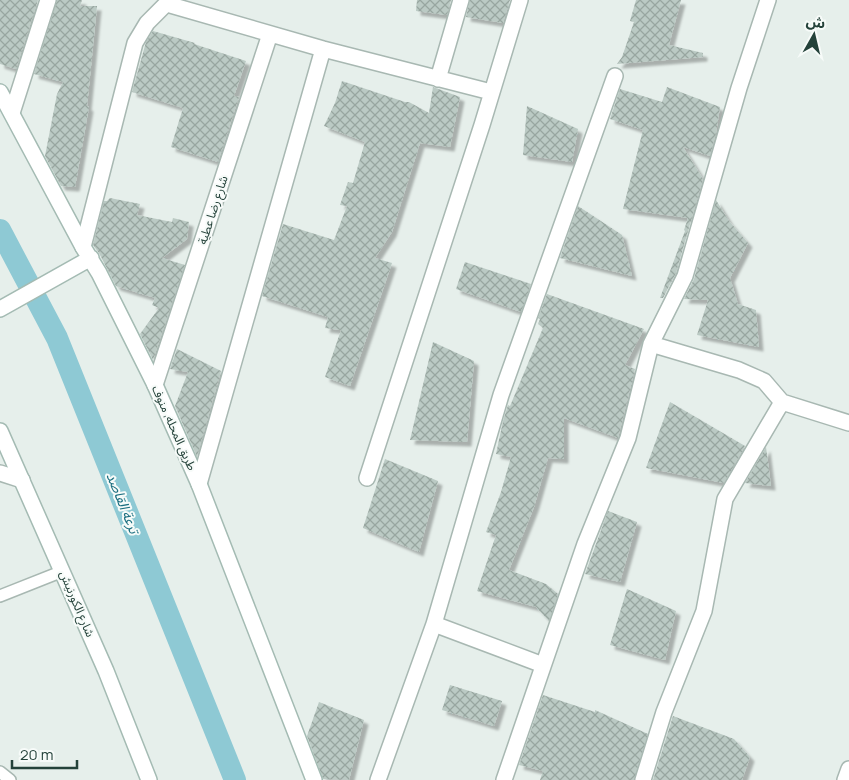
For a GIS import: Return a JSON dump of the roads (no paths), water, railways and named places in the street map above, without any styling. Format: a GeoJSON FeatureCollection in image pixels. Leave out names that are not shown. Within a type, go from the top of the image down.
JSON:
{"type":"FeatureCollection","features":[{"type":"Feature","properties":{"kind":"street"},"geometry":{"type":"LineString","coordinates":[[12,113],[48,0]]}},
{"type":"Feature","properties":{"kind":"street"},"geometry":{"type":"LineString","coordinates":[[438,79],[461,0]]}},
{"type":"Feature","properties":{"kind":"street"},"geometry":{"type":"LineString","coordinates":[[367,478],[482,125],[520,0]]}},
{"type":"Feature","properties":{"kind":"street"},"geometry":{"type":"LineString","coordinates":[[504,780],[585,544],[628,438],[651,344],[685,276],[739,88],[768,0]]}},
{"type":"Feature","properties":{"kind":"street"},"geometry":{"type":"LineString","coordinates":[[0,309],[87,252],[135,43],[147,23],[168,2],[323,50],[491,92]]}},
{"type":"Feature","properties":{"kind":"street","name":"شارع رضا عطية"},"geometry":{"type":"LineString","coordinates":[[155,385],[270,34]]}},
{"type":"Feature","properties":{"kind":"street"},"geometry":{"type":"LineString","coordinates":[[199,484],[323,50]]}},
{"type":"Feature","properties":{"kind":"street"},"geometry":{"type":"LineString","coordinates":[[378,780],[434,624],[501,395],[615,76]]}},
{"type":"Feature","properties":{"kind":"street","name":"طريق المحله, منوف"},"geometry":{"type":"LineString","coordinates":[[0,92],[87,252],[155,385],[199,484],[314,780]]}},
{"type":"Feature","properties":{"kind":"street"},"geometry":{"type":"LineString","coordinates":[[651,344],[738,370],[764,381],[782,402],[849,423]]}},
{"type":"Feature","properties":{"kind":"street"},"geometry":{"type":"LineString","coordinates":[[643,780],[664,712],[704,612],[725,499],[782,402]]}},
{"type":"Feature","properties":{"kind":"street","name":"شارع الكورنيش"},"geometry":{"type":"LineString","coordinates":[[0,431],[106,671],[149,780]]}},
{"type":"Feature","properties":{"kind":"street"},"geometry":{"type":"LineString","coordinates":[[0,473],[22,480]]}},
{"type":"Feature","properties":{"kind":"street"},"geometry":{"type":"LineString","coordinates":[[434,624],[543,665]]}},
{"type":"Feature","properties":{"kind":"street"},"geometry":{"type":"LineString","coordinates":[[845,780],[849,769]]}},
{"type":"Feature","properties":{"kind":"lane"},"geometry":{"type":"LineString","coordinates":[[0,596],[63,571]]}},
{"type":"Feature","properties":{"kind":"lane"},"geometry":{"type":"LineString","coordinates":[[0,772],[10,780]]}},
{"type":"Feature","properties":{"kind":"waterway","name":"ترعة القاصد"},"geometry":{"type":"LineString","coordinates":[[0,230],[57,338],[235,780]]}}]}
